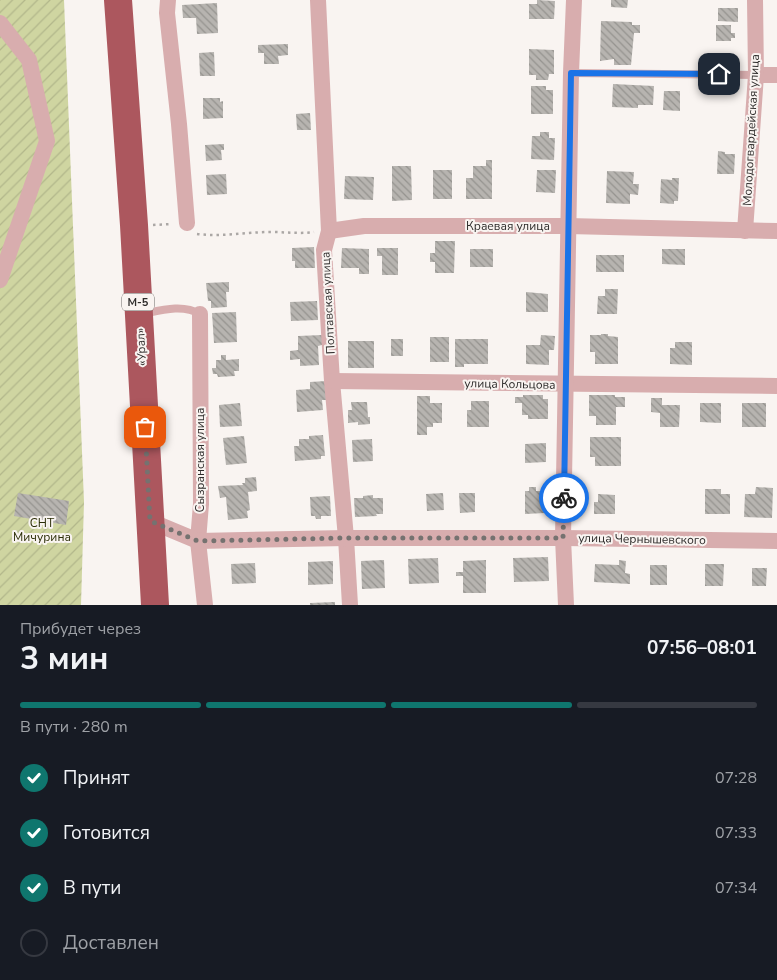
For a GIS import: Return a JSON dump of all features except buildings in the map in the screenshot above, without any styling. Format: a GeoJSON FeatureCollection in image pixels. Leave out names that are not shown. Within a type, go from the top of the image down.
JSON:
{"type":"FeatureCollection","features":[{"type":"Feature","properties":{"kind":"highway","name":"«Урал»"},"geometry":{"type":"LineString","coordinates":[[118,0],[134,225],[155,605]]}},
{"type":"Feature","properties":{"kind":"street"},"geometry":{"type":"LineString","coordinates":[[168,0],[167,12],[187,223]]}},
{"type":"Feature","properties":{"kind":"street","name":"Полтавская улица"},"geometry":{"type":"LineString","coordinates":[[318,0],[328,231],[324,250],[332,382],[350,605]]}},
{"type":"Feature","properties":{"kind":"street"},"geometry":{"type":"LineString","coordinates":[[566,605],[563,538],[571,73],[574,0]]}},
{"type":"Feature","properties":{"kind":"street","name":"Молодогвардейская улица"},"geometry":{"type":"LineString","coordinates":[[745,230],[756,75],[755,0]]}},
{"type":"Feature","properties":{"kind":"street"},"geometry":{"type":"LineString","coordinates":[[0,22],[29,60],[47,141],[0,280]]}},
{"type":"Feature","properties":{"kind":"street"},"geometry":{"type":"LineString","coordinates":[[756,75],[777,75]]}},
{"type":"Feature","properties":{"kind":"street","name":"Краевая улица"},"geometry":{"type":"LineString","coordinates":[[328,231],[364,226],[568,226],[777,231]]}},
{"type":"Feature","properties":{"kind":"street","name":"Сызранская улица"},"geometry":{"type":"LineString","coordinates":[[200,314],[201,504],[198,541],[205,605]]}},
{"type":"Feature","properties":{"kind":"street","name":"улица Кольцова"},"geometry":{"type":"LineString","coordinates":[[332,382],[777,386]]}},
{"type":"Feature","properties":{"kind":"street","name":"улица Чернышевского"},"geometry":{"type":"LineString","coordinates":[[150,521],[198,541],[346,538],[563,538],[777,541]]}},
{"type":"Feature","properties":{"kind":"lane"},"geometry":{"type":"LineString","coordinates":[[571,73],[756,75]]}},
{"type":"Feature","properties":{"kind":"lane"},"geometry":{"type":"LineString","coordinates":[[139,315],[183,308],[200,314]]}},
{"type":"Feature","properties":{"kind":"path"},"geometry":{"type":"LineString","coordinates":[[134,225],[187,223],[188,232],[212,236],[271,232],[297,234],[328,231]]}},
{"type":"Feature","properties":{"kind":"green space","name":"СНТ Мичурина"},"geometry":{"type":"Polygon","coordinates":[[[0,0],[64,0],[84,502],[81,605],[0,605],[0,0]]]}},
{"type":"Feature","properties":{"kind":"way so far"},"geometry":{"type":"LineString","coordinates":[[145,427],[150,521],[198,541],[346,538],[563,538],[564,498]]}},
{"type":"Feature","properties":{"kind":"route"},"geometry":{"type":"LineString","coordinates":[[564,498],[571,73],[719,74]]}}]}
